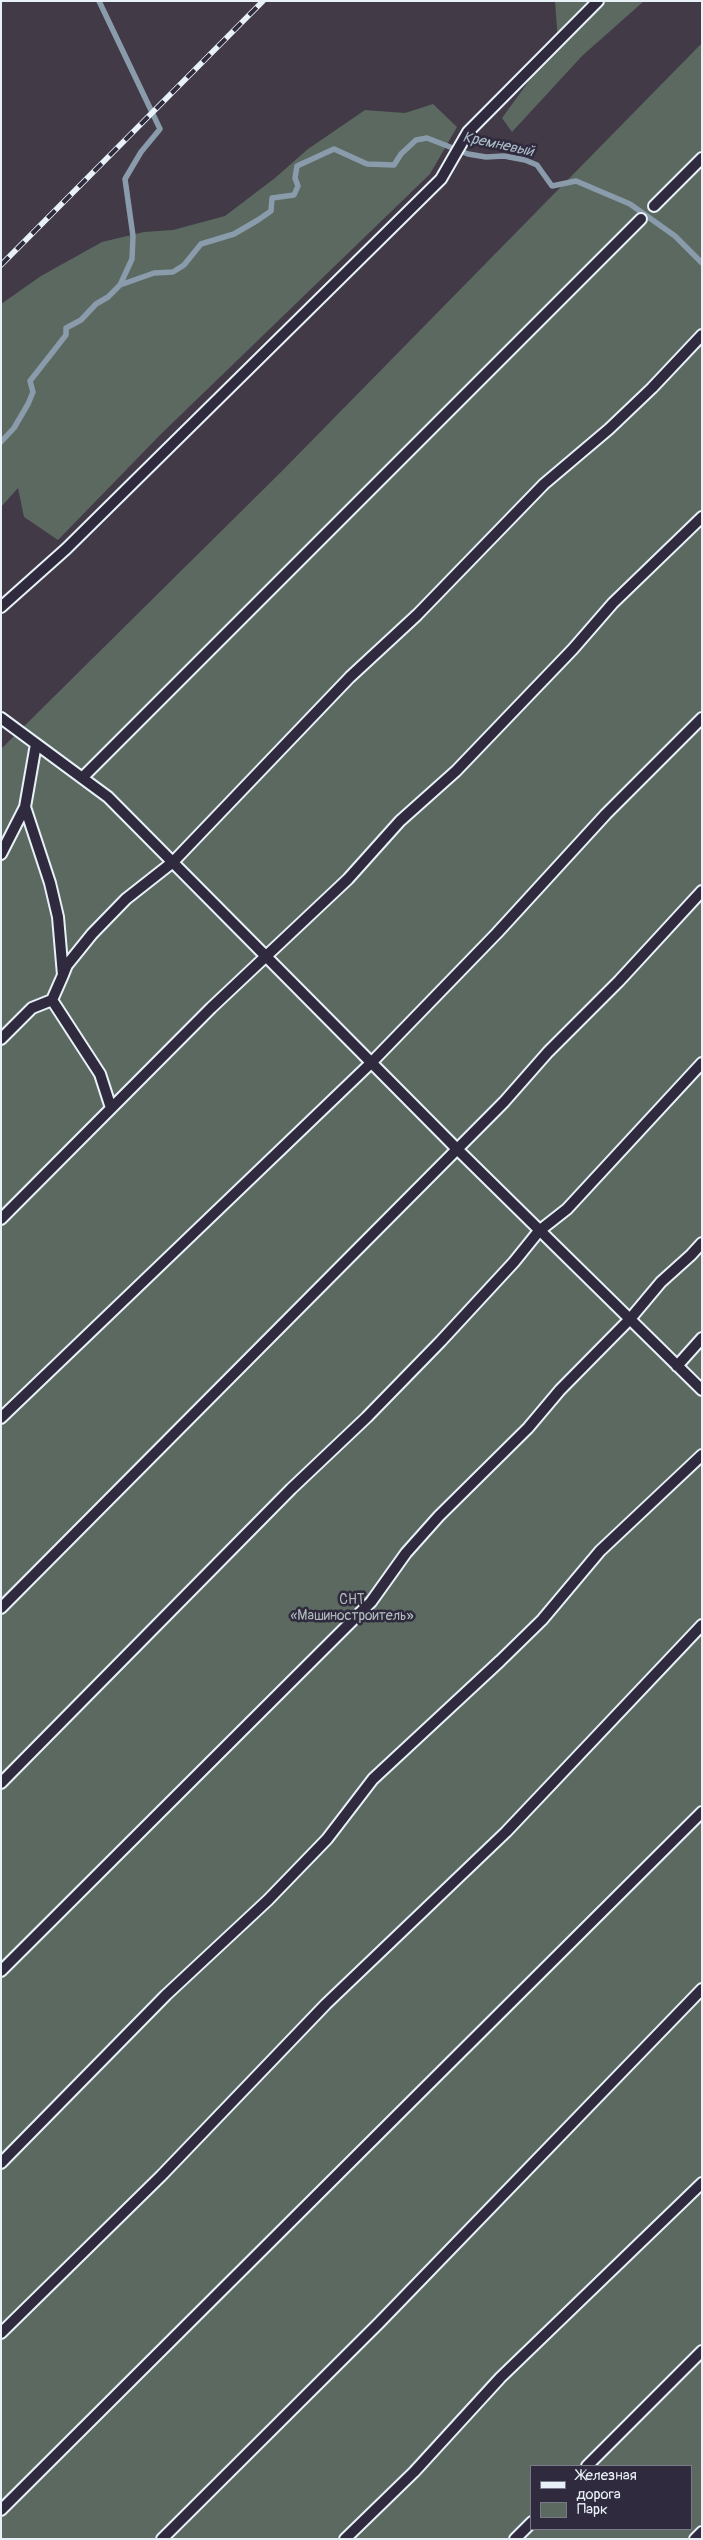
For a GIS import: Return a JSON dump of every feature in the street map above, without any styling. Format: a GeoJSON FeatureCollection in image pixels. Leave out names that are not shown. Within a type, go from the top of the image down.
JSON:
{"type":"FeatureCollection","features":[{"type":"Feature","properties":{"kind":"lane"},"geometry":{"type":"LineString","coordinates":[[1,607],[66,550],[441,179],[468,132],[598,1]]}},
{"type":"Feature","properties":{"kind":"lane"},"geometry":{"type":"LineString","coordinates":[[654,206],[702,158]]}},
{"type":"Feature","properties":{"kind":"lane"},"geometry":{"type":"LineString","coordinates":[[82,778],[641,219]]}},
{"type":"Feature","properties":{"kind":"lane"},"geometry":{"type":"LineString","coordinates":[[1,1039],[32,1008],[52,1000],[67,965],[92,934],[126,899],[173,862],[350,678],[417,615],[544,484],[652,388],[702,334]]}},
{"type":"Feature","properties":{"kind":"lane"},"geometry":{"type":"LineString","coordinates":[[1,1219],[266,955],[348,879],[400,821],[456,771],[573,650],[613,603],[702,517]]}},
{"type":"Feature","properties":{"kind":"lane"},"geometry":{"type":"LineString","coordinates":[[1,718],[108,797],[456,1148],[702,1390]]}},
{"type":"Feature","properties":{"kind":"lane"},"geometry":{"type":"LineString","coordinates":[[1,1418],[371,1063],[504,926],[606,814],[702,718]]}},
{"type":"Feature","properties":{"kind":"lane"},"geometry":{"type":"LineString","coordinates":[[1,854],[25,807],[36,744]]}},
{"type":"Feature","properties":{"kind":"lane"},"geometry":{"type":"LineString","coordinates":[[25,807],[50,883],[58,917],[63,975]]}},
{"type":"Feature","properties":{"kind":"lane"},"geometry":{"type":"LineString","coordinates":[[1,1608],[456,1148],[504,1102],[548,1052],[619,981],[702,891]]}},
{"type":"Feature","properties":{"kind":"lane"},"geometry":{"type":"LineString","coordinates":[[52,1000],[100,1074],[111,1108]]}},
{"type":"Feature","properties":{"kind":"lane"},"geometry":{"type":"LineString","coordinates":[[1,1783],[137,1643],[380,1404],[514,1262],[540,1231],[568,1209],[702,1063]]}},
{"type":"Feature","properties":{"kind":"lane"},"geometry":{"type":"LineString","coordinates":[[1,1971],[371,1602],[406,1553],[439,1516],[528,1428],[560,1390],[630,1319],[661,1282],[692,1255],[702,1243]]}},
{"type":"Feature","properties":{"kind":"lane"},"geometry":{"type":"LineString","coordinates":[[677,1366],[702,1338]]}},
{"type":"Feature","properties":{"kind":"lane"},"geometry":{"type":"LineString","coordinates":[[1,2163],[166,1995],[274,1893],[327,1839],[373,1779],[542,1620],[600,1551],[702,1455]]}},
{"type":"Feature","properties":{"kind":"lane"},"geometry":{"type":"LineString","coordinates":[[1,2333],[161,2176],[326,2004],[506,1832],[702,1625]]}},
{"type":"Feature","properties":{"kind":"lane"},"geometry":{"type":"LineString","coordinates":[[1,2510],[702,1812]]}},
{"type":"Feature","properties":{"kind":"lane"},"geometry":{"type":"LineString","coordinates":[[162,2539],[379,2323],[702,1989]]}},
{"type":"Feature","properties":{"kind":"lane"},"geometry":{"type":"LineString","coordinates":[[346,2539],[414,2472],[500,2378],[702,2183]]}},
{"type":"Feature","properties":{"kind":"lane"},"geometry":{"type":"LineString","coordinates":[[588,2465],[702,2351]]}},
{"type":"Feature","properties":{"kind":"lane"},"geometry":{"type":"LineString","coordinates":[[514,2539],[530,2524]]}},
{"type":"Feature","properties":{"kind":"lane"},"geometry":{"type":"LineString","coordinates":[[695,2539],[702,2532]]}},
{"type":"Feature","properties":{"kind":"green space"},"geometry":{"type":"Polygon","coordinates":[[[555,1],[644,1],[582,56],[512,132],[502,118],[558,41],[555,1]]]}},
{"type":"Feature","properties":{"kind":"green space","name":"СНТ «Машиностроитель»"},"geometry":{"type":"Polygon","coordinates":[[[702,43],[702,2539],[1,2539],[1,749],[282,471],[702,43]]]}},
{"type":"Feature","properties":{"kind":"green space"},"geometry":{"type":"Polygon","coordinates":[[[433,104],[457,127],[430,174],[161,434],[58,540],[24,517],[18,488],[1,507],[1,304],[41,276],[102,242],[144,232],[173,230],[225,216],[275,178],[308,149],[365,110],[405,113],[433,104]]]}},
{"type":"Feature","properties":{"kind":"waterway"},"geometry":{"type":"LineString","coordinates":[[99,1],[160,129],[141,152],[125,179],[133,236],[132,259],[120,285]]}},
{"type":"Feature","properties":{"kind":"waterway","name":"Кремневый"},"geometry":{"type":"LineString","coordinates":[[1,442],[14,428],[28,404],[33,392],[30,381],[66,335],[66,328],[81,320],[96,304],[108,297],[120,285],[154,273],[173,272],[184,265],[201,244],[234,234],[258,220],[271,211],[272,198],[294,195],[298,186],[295,178],[297,166],[334,149],[367,164],[394,165],[401,154],[416,140],[427,138],[468,154],[486,157],[504,156],[525,160],[537,165],[552,186],[576,181],[630,204],[675,236],[702,263]]}},
{"type":"Feature","properties":{"kind":"railway"},"geometry":{"type":"LineString","coordinates":[[1,265],[263,1]]}}]}
